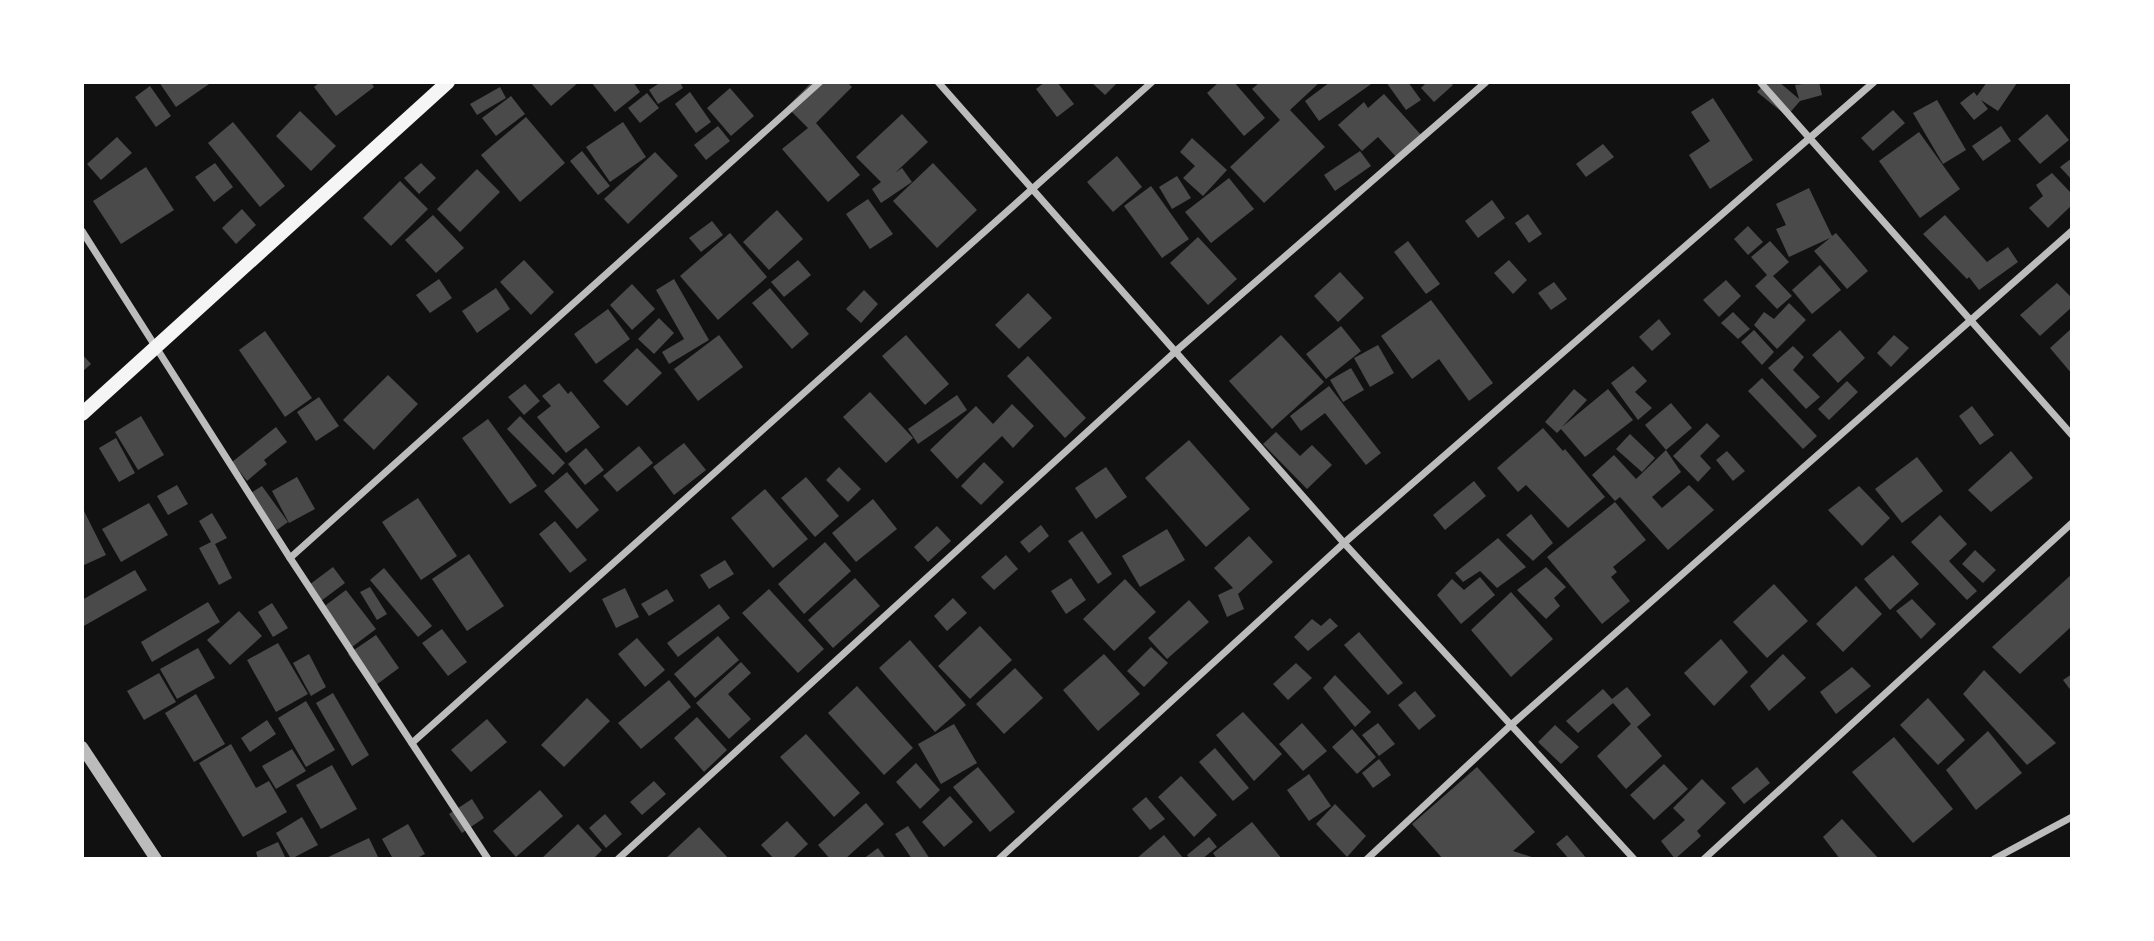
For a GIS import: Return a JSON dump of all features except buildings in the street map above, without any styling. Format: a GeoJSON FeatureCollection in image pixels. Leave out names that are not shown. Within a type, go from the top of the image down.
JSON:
{"type":"FeatureCollection","features":[{"type":"Feature","properties":{"kind":"main road"},"geometry":{"type":"LineString","coordinates":[[82,414],[156,350],[448,82]]}},
{"type":"Feature","properties":{"kind":"street"},"geometry":{"type":"LineString","coordinates":[[290,558],[820,82]]}},
{"type":"Feature","properties":{"kind":"street"},"geometry":{"type":"LineString","coordinates":[[938,82],[1344,543],[1634,859]]}},
{"type":"Feature","properties":{"kind":"street"},"geometry":{"type":"LineString","coordinates":[[412,743],[1152,82]]}},
{"type":"Feature","properties":{"kind":"street"},"geometry":{"type":"LineString","coordinates":[[618,859],[1176,351],[1486,82]]}},
{"type":"Feature","properties":{"kind":"street"},"geometry":{"type":"LineString","coordinates":[[1760,82],[2072,435]]}},
{"type":"Feature","properties":{"kind":"street"},"geometry":{"type":"LineString","coordinates":[[999,859],[1344,543],[1874,82]]}},
{"type":"Feature","properties":{"kind":"street"},"geometry":{"type":"LineString","coordinates":[[82,231],[290,558],[488,859]]}},
{"type":"Feature","properties":{"kind":"street"},"geometry":{"type":"LineString","coordinates":[[1367,859],[1511,724],[2072,231]]}},
{"type":"Feature","properties":{"kind":"street"},"geometry":{"type":"LineString","coordinates":[[1704,859],[2072,523]]}},
{"type":"Feature","properties":{"kind":"street"},"geometry":{"type":"LineString","coordinates":[[82,747],[156,859]]}},
{"type":"Feature","properties":{"kind":"street"},"geometry":{"type":"LineString","coordinates":[[1994,859],[2072,817]]}}]}
